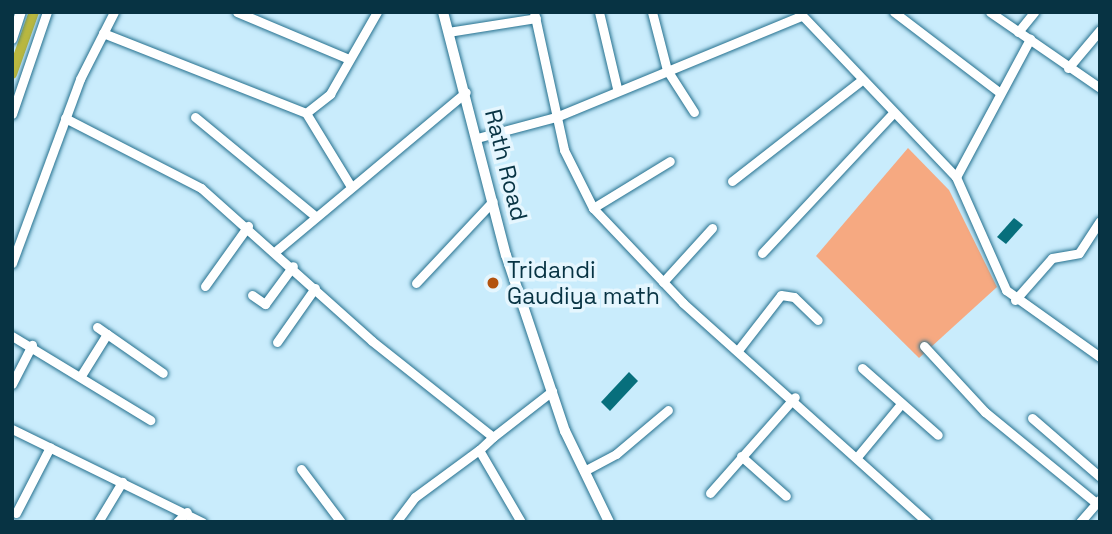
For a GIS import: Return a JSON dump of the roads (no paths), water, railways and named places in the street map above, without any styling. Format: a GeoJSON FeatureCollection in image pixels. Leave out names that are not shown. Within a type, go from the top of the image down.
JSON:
{"type":"FeatureCollection","features":[{"type":"Feature","properties":{"kind":"street"},"geometry":{"type":"LineString","coordinates":[[12,39],[21,12]]}},
{"type":"Feature","properties":{"kind":"street"},"geometry":{"type":"LineString","coordinates":[[12,114],[47,12]]}},
{"type":"Feature","properties":{"kind":"street"},"geometry":{"type":"LineString","coordinates":[[12,263],[65,118],[114,12]]}},
{"type":"Feature","properties":{"kind":"street"},"geometry":{"type":"LineString","coordinates":[[237,12],[349,59]]}},
{"type":"Feature","properties":{"kind":"street"},"geometry":{"type":"LineString","coordinates":[[306,113],[330,94],[377,12]]}},
{"type":"Feature","properties":{"kind":"street","name":"Rath Road"},"geometry":{"type":"LineString","coordinates":[[443,12],[493,201],[552,391],[584,471],[609,522]]}},
{"type":"Feature","properties":{"kind":"street"},"geometry":{"type":"LineString","coordinates":[[599,12],[617,88]]}},
{"type":"Feature","properties":{"kind":"street"},"geometry":{"type":"LineString","coordinates":[[652,12],[667,70],[694,112]]}},
{"type":"Feature","properties":{"kind":"street"},"geometry":{"type":"LineString","coordinates":[[894,12],[999,92]]}},
{"type":"Feature","properties":{"kind":"street"},"geometry":{"type":"LineString","coordinates":[[990,12],[1100,88]]}},
{"type":"Feature","properties":{"kind":"street"},"geometry":{"type":"LineString","coordinates":[[1018,32],[1034,12]]}},
{"type":"Feature","properties":{"kind":"street"},"geometry":{"type":"LineString","coordinates":[[477,138],[556,117],[617,88],[732,49],[800,14],[859,82],[956,177],[1015,300],[1100,357]]}},
{"type":"Feature","properties":{"kind":"street"},"geometry":{"type":"LineString","coordinates":[[448,32],[535,15],[556,117],[573,175],[593,208],[663,282],[795,397],[927,522]]}},
{"type":"Feature","properties":{"kind":"street"},"geometry":{"type":"LineString","coordinates":[[1068,68],[1100,30]]}},
{"type":"Feature","properties":{"kind":"street"},"geometry":{"type":"LineString","coordinates":[[103,33],[306,113],[350,185]]}},
{"type":"Feature","properties":{"kind":"street"},"geometry":{"type":"LineString","coordinates":[[956,177],[999,92],[1030,40]]}},
{"type":"Feature","properties":{"kind":"street"},"geometry":{"type":"LineString","coordinates":[[732,181],[859,82]]}},
{"type":"Feature","properties":{"kind":"street"},"geometry":{"type":"LineString","coordinates":[[276,250],[350,185],[466,92]]}},
{"type":"Feature","properties":{"kind":"street"},"geometry":{"type":"LineString","coordinates":[[762,253],[893,113]]}},
{"type":"Feature","properties":{"kind":"street"},"geometry":{"type":"LineString","coordinates":[[195,117],[314,215]]}},
{"type":"Feature","properties":{"kind":"street"},"geometry":{"type":"LineString","coordinates":[[65,118],[163,163],[248,226],[315,288],[493,436]]}},
{"type":"Feature","properties":{"kind":"street"},"geometry":{"type":"LineString","coordinates":[[593,208],[670,161]]}},
{"type":"Feature","properties":{"kind":"street"},"geometry":{"type":"LineString","coordinates":[[416,283],[493,201]]}},
{"type":"Feature","properties":{"kind":"street"},"geometry":{"type":"LineString","coordinates":[[1015,300],[1052,258],[1079,253],[1100,221]]}},
{"type":"Feature","properties":{"kind":"street"},"geometry":{"type":"LineString","coordinates":[[205,286],[248,226]]}},
{"type":"Feature","properties":{"kind":"street"},"geometry":{"type":"LineString","coordinates":[[663,282],[712,228]]}},
{"type":"Feature","properties":{"kind":"street"},"geometry":{"type":"LineString","coordinates":[[252,295],[265,303],[293,266]]}},
{"type":"Feature","properties":{"kind":"street"},"geometry":{"type":"LineString","coordinates":[[277,342],[315,288]]}},
{"type":"Feature","properties":{"kind":"street"},"geometry":{"type":"LineString","coordinates":[[739,349],[781,295],[794,297],[818,320]]}},
{"type":"Feature","properties":{"kind":"street"},"geometry":{"type":"LineString","coordinates":[[97,327],[163,373]]}},
{"type":"Feature","properties":{"kind":"street"},"geometry":{"type":"LineString","coordinates":[[82,374],[107,334]]}},
{"type":"Feature","properties":{"kind":"street"},"geometry":{"type":"LineString","coordinates":[[12,336],[82,374],[150,420]]}},
{"type":"Feature","properties":{"kind":"street"},"geometry":{"type":"LineString","coordinates":[[12,384],[32,345]]}},
{"type":"Feature","properties":{"kind":"street"},"geometry":{"type":"LineString","coordinates":[[924,346],[985,412],[1098,500],[1080,522]]}},
{"type":"Feature","properties":{"kind":"street"},"geometry":{"type":"LineString","coordinates":[[862,368],[938,435]]}},
{"type":"Feature","properties":{"kind":"street"},"geometry":{"type":"LineString","coordinates":[[396,522],[415,497],[552,391]]}},
{"type":"Feature","properties":{"kind":"street"},"geometry":{"type":"LineString","coordinates":[[710,493],[795,397]]}},
{"type":"Feature","properties":{"kind":"street"},"geometry":{"type":"LineString","coordinates":[[857,457],[901,404]]}},
{"type":"Feature","properties":{"kind":"street"},"geometry":{"type":"LineString","coordinates":[[584,471],[616,454],[668,410]]}},
{"type":"Feature","properties":{"kind":"street"},"geometry":{"type":"LineString","coordinates":[[1032,418],[1100,477]]}},
{"type":"Feature","properties":{"kind":"street"},"geometry":{"type":"LineString","coordinates":[[12,429],[187,512],[202,522]]}},
{"type":"Feature","properties":{"kind":"street"},"geometry":{"type":"LineString","coordinates":[[16,513],[50,447]]}},
{"type":"Feature","properties":{"kind":"street"},"geometry":{"type":"LineString","coordinates":[[479,450],[521,522]]}},
{"type":"Feature","properties":{"kind":"street"},"geometry":{"type":"LineString","coordinates":[[741,456],[786,496]]}},
{"type":"Feature","properties":{"kind":"street"},"geometry":{"type":"LineString","coordinates":[[301,469],[341,522]]}},
{"type":"Feature","properties":{"kind":"street"},"geometry":{"type":"LineString","coordinates":[[98,522],[122,482]]}},
{"type":"Feature","properties":{"kind":"street"},"geometry":{"type":"LineString","coordinates":[[177,522],[187,512]]}},
{"type":"Feature","properties":{"kind":"waterway"},"geometry":{"type":"LineString","coordinates":[[12,74],[34,12]]}},
{"type":"Feature","properties":{"kind":"place","name":"Tridandi Gaudiya math"},"geometry":{"type":"Point","coordinates":[493,283]}}]}
